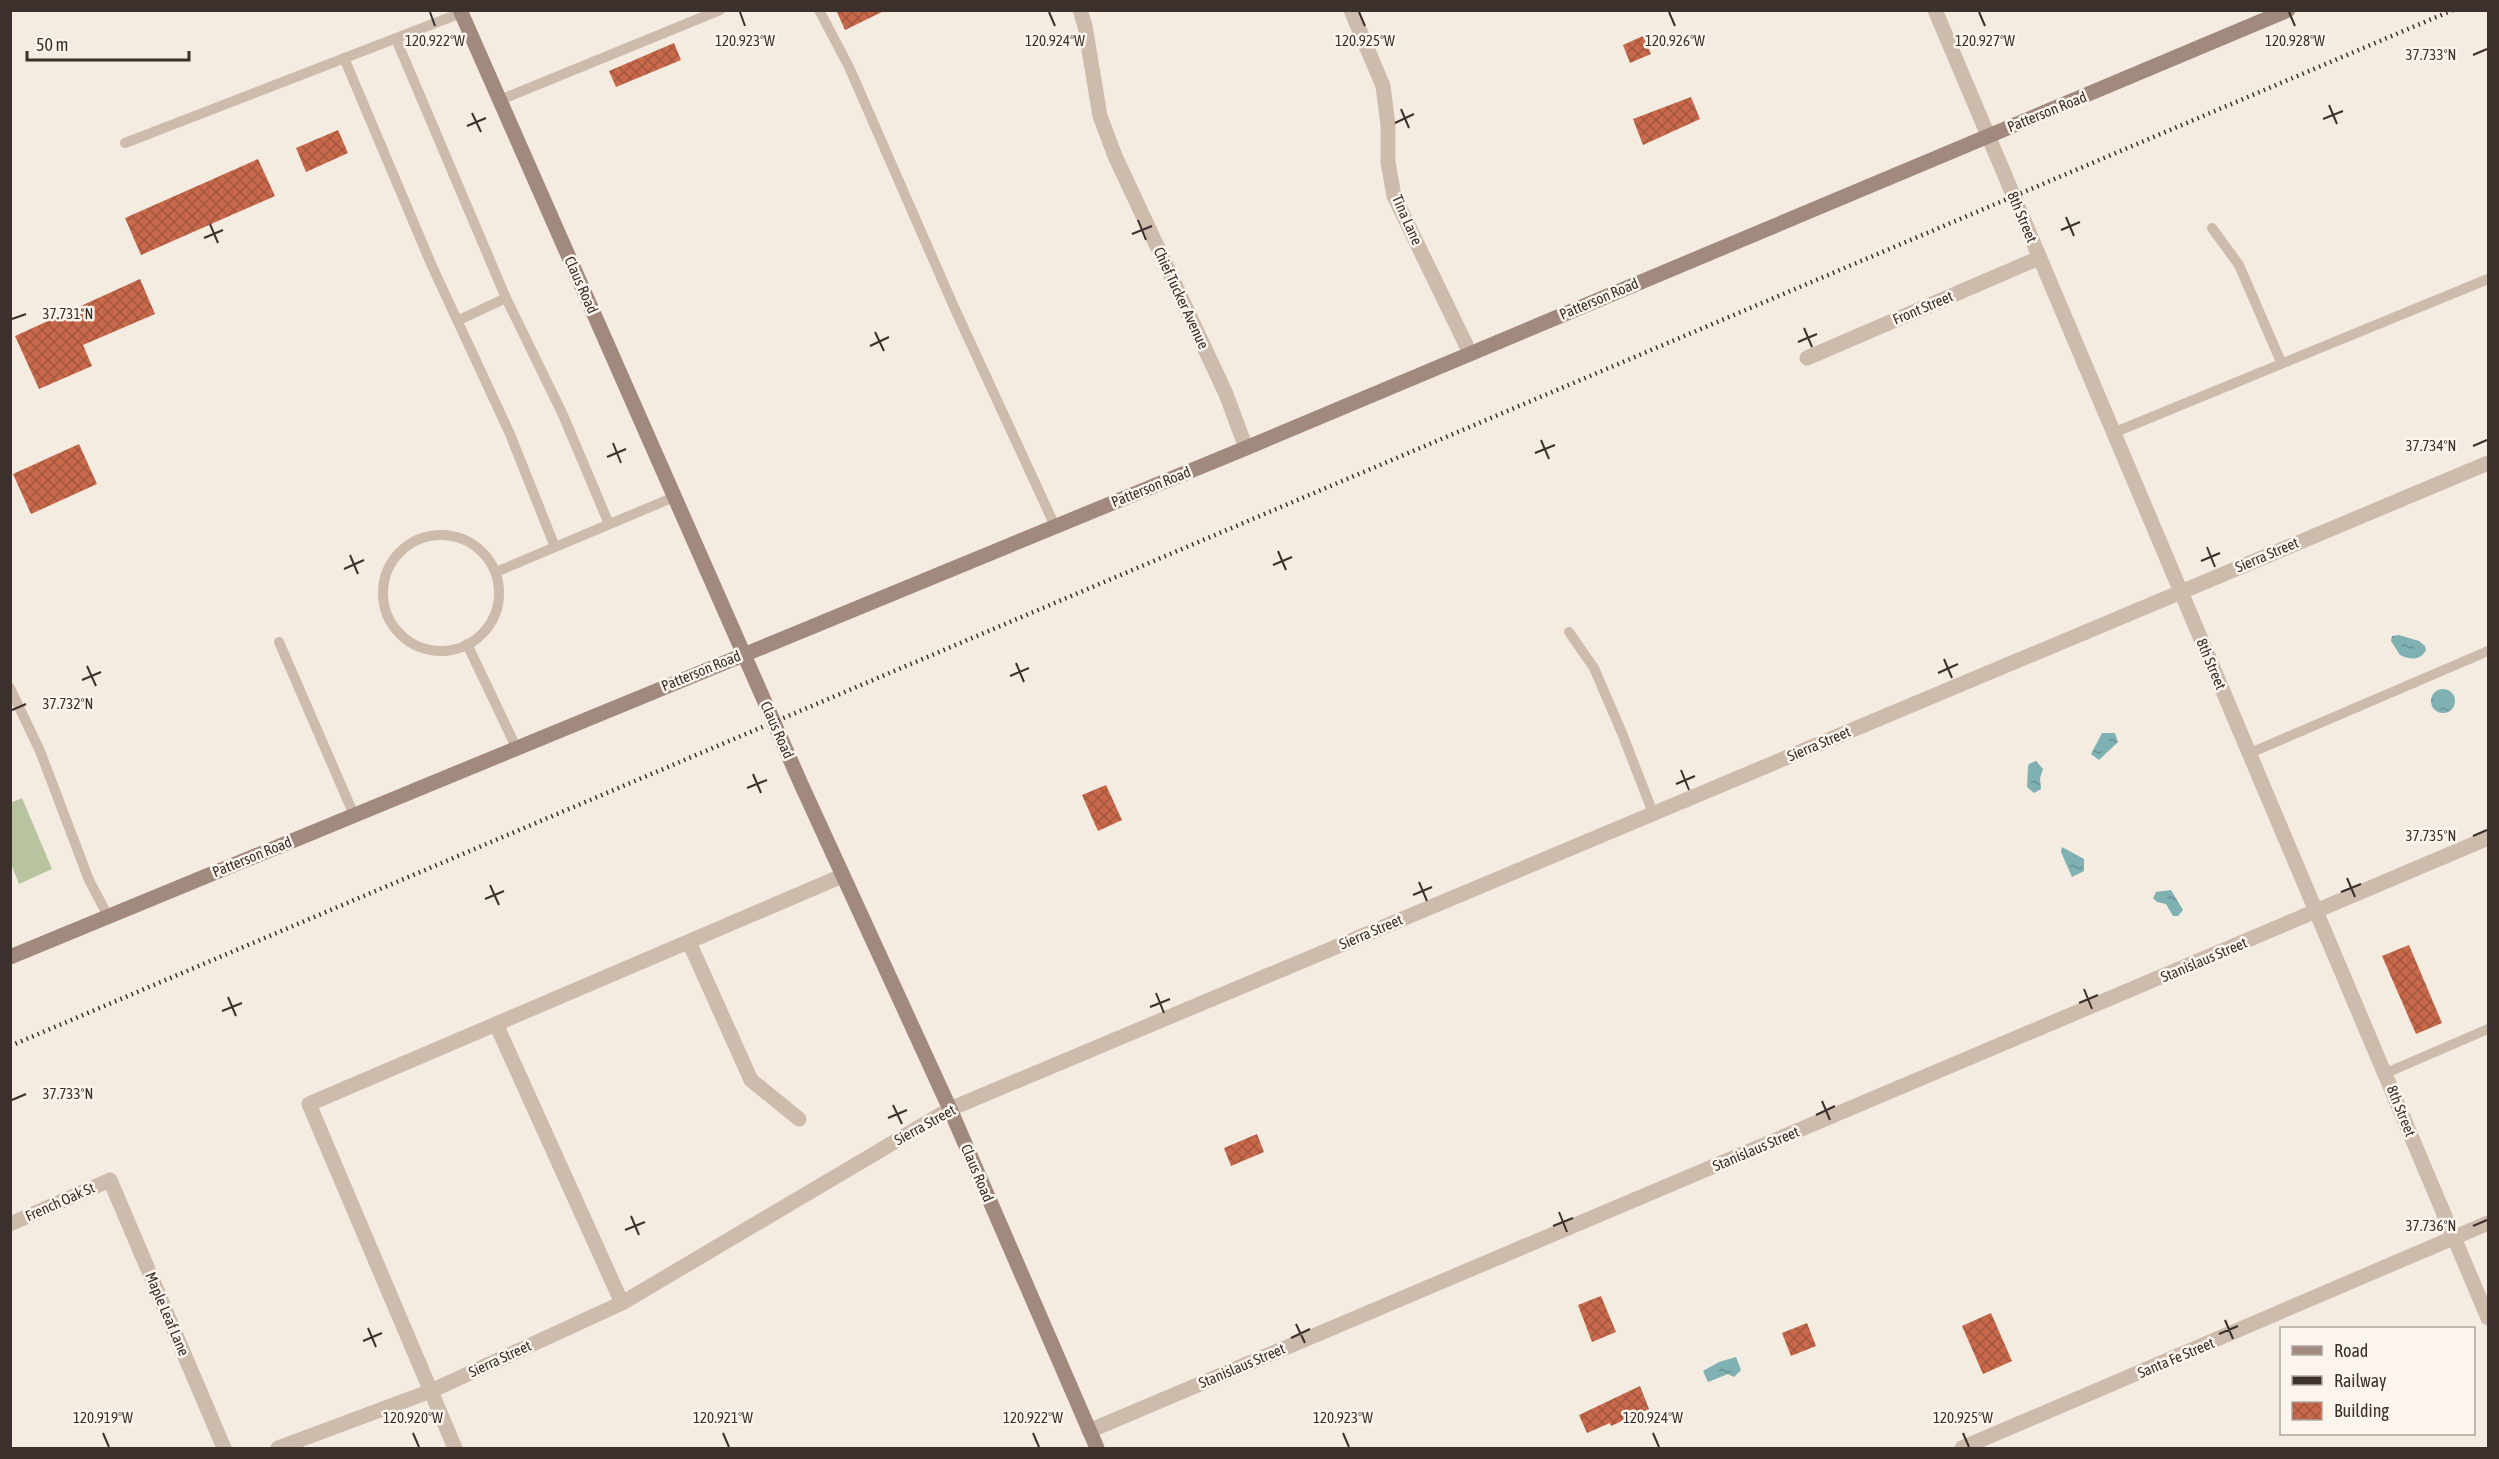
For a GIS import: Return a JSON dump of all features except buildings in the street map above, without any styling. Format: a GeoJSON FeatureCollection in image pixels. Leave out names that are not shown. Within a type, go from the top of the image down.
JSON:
{"type":"FeatureCollection","features":[{"type":"Feature","properties":{"kind":"main road","name":"Patterson Road"},"geometry":{"type":"LineString","coordinates":[[10,957],[1246,448],[2288,10]]}},
{"type":"Feature","properties":{"kind":"main road","name":"Claus Road"},"geometry":{"type":"LineString","coordinates":[[461,12],[842,876],[950,1109],[1097,1449]]}},
{"type":"Feature","properties":{"kind":"street","name":"Chief Tucker Avenue"},"geometry":{"type":"LineString","coordinates":[[1080,10],[1085,26],[1100,116],[1115,156],[1226,394],[1246,448]]}},
{"type":"Feature","properties":{"kind":"street","name":"Tina Lane"},"geometry":{"type":"LineString","coordinates":[[1352,10],[1383,86],[1388,125],[1388,162],[1394,196],[1470,353]]}},
{"type":"Feature","properties":{"kind":"street","name":"8th Street"},"geometry":{"type":"LineString","coordinates":[[1935,10],[2488,1318]]}},
{"type":"Feature","properties":{"kind":"street","name":"Front Street"},"geometry":{"type":"LineString","coordinates":[[1807,358],[2039,258]]}},
{"type":"Feature","properties":{"kind":"street","name":"Sierra Street"},"geometry":{"type":"LineString","coordinates":[[278,1449],[430,1391],[622,1302],[950,1109],[2488,463]]}},
{"type":"Feature","properties":{"kind":"street","name":"Stanislaus Street"},"geometry":{"type":"LineString","coordinates":[[1089,1431],[2488,838]]}},
{"type":"Feature","properties":{"kind":"street"},"geometry":{"type":"LineString","coordinates":[[455,1449],[309,1104],[842,876]]}},
{"type":"Feature","properties":{"kind":"street"},"geometry":{"type":"LineString","coordinates":[[689,942],[751,1080],[799,1119]]}},
{"type":"Feature","properties":{"kind":"street"},"geometry":{"type":"LineString","coordinates":[[496,1024],[622,1302]]}},
{"type":"Feature","properties":{"kind":"street","name":"French Oak St"},"geometry":{"type":"LineString","coordinates":[[10,1224],[110,1180]]}},
{"type":"Feature","properties":{"kind":"street","name":"Maple Leaf Lane"},"geometry":{"type":"LineString","coordinates":[[110,1180],[224,1449]]}},
{"type":"Feature","properties":{"kind":"street","name":"Santa Fe Street"},"geometry":{"type":"LineString","coordinates":[[1962,1449],[2488,1223]]}},
{"type":"Feature","properties":{"kind":"lane"},"geometry":{"type":"LineString","coordinates":[[500,100],[720,10]]}},
{"type":"Feature","properties":{"kind":"lane"},"geometry":{"type":"LineString","coordinates":[[819,10],[849,67],[954,307],[1055,526]]}},
{"type":"Feature","properties":{"kind":"lane"},"geometry":{"type":"LineString","coordinates":[[125,143],[461,12]]}},
{"type":"Feature","properties":{"kind":"lane"},"geometry":{"type":"LineString","coordinates":[[396,39],[506,298],[563,415],[609,524]]}},
{"type":"Feature","properties":{"kind":"lane"},"geometry":{"type":"LineString","coordinates":[[344,58],[427,256],[459,320],[510,434],[555,547]]}},
{"type":"Feature","properties":{"kind":"lane"},"geometry":{"type":"LineString","coordinates":[[2212,228],[2239,265],[2281,362]]}},
{"type":"Feature","properties":{"kind":"lane"},"geometry":{"type":"LineString","coordinates":[[2113,433],[2281,362],[2488,279]]}},
{"type":"Feature","properties":{"kind":"lane"},"geometry":{"type":"LineString","coordinates":[[459,320],[506,298]]}},
{"type":"Feature","properties":{"kind":"lane"},"geometry":{"type":"LineString","coordinates":[[496,572],[674,497]]}},
{"type":"Feature","properties":{"kind":"lane"},"geometry":{"type":"LineString","coordinates":[[431,536],[452,536],[470,542],[486,555],[496,572],[500,591],[497,609],[489,626],[476,639],[467,644],[441,651],[423,649],[406,640],[393,626],[385,610],[382,591],[387,571],[397,554],[412,542],[431,536]]}},
{"type":"Feature","properties":{"kind":"lane"},"geometry":{"type":"LineString","coordinates":[[1569,632],[1594,668],[1653,813]]}},
{"type":"Feature","properties":{"kind":"lane"},"geometry":{"type":"LineString","coordinates":[[279,642],[354,815]]}},
{"type":"Feature","properties":{"kind":"lane"},"geometry":{"type":"LineString","coordinates":[[467,644],[516,747]]}},
{"type":"Feature","properties":{"kind":"lane"},"geometry":{"type":"LineString","coordinates":[[2250,753],[2488,651]]}},
{"type":"Feature","properties":{"kind":"lane"},"geometry":{"type":"LineString","coordinates":[[10,688],[40,751],[89,880],[108,916]]}},
{"type":"Feature","properties":{"kind":"lane"},"geometry":{"type":"LineString","coordinates":[[2386,1073],[2488,1029]]}},
{"type":"Feature","properties":{"kind":"green space"},"geometry":{"type":"Polygon","coordinates":[[[22,798],[52,869],[19,884],[11,864],[10,803],[22,798]]]}},
{"type":"Feature","properties":{"kind":"water"},"geometry":{"type":"Polygon","coordinates":[[[2399,635],[2419,641],[2425,646],[2424,654],[2414,658],[2400,655],[2391,641],[2392,636],[2399,635]]]}},
{"type":"Feature","properties":{"kind":"water"},"geometry":{"type":"Polygon","coordinates":[[[2443,689],[2451,693],[2455,701],[2451,709],[2443,713],[2435,709],[2431,701],[2435,693],[2443,689]]]}},
{"type":"Feature","properties":{"kind":"water"},"geometry":{"type":"Polygon","coordinates":[[[2102,733],[2115,733],[2118,742],[2099,760],[2091,754],[2102,733]]]}},
{"type":"Feature","properties":{"kind":"water"},"geometry":{"type":"Polygon","coordinates":[[[2036,761],[2043,769],[2040,778],[2041,789],[2034,793],[2027,787],[2028,767],[2036,761]]]}},
{"type":"Feature","properties":{"kind":"water"},"geometry":{"type":"Polygon","coordinates":[[[2062,847],[2084,859],[2084,871],[2072,877],[2061,852],[2062,847]]]}},
{"type":"Feature","properties":{"kind":"water"},"geometry":{"type":"Polygon","coordinates":[[[2171,890],[2183,910],[2178,916],[2173,916],[2166,904],[2157,902],[2153,898],[2156,892],[2171,890]]]}},
{"type":"Feature","properties":{"kind":"water"},"geometry":{"type":"Polygon","coordinates":[[[1736,1357],[1741,1370],[1734,1377],[1728,1374],[1708,1382],[1703,1371],[1719,1362],[1736,1357]]]}},
{"type":"Feature","properties":{"kind":"railway"},"geometry":{"type":"LineString","coordinates":[[10,1046],[2453,10]]}}]}
